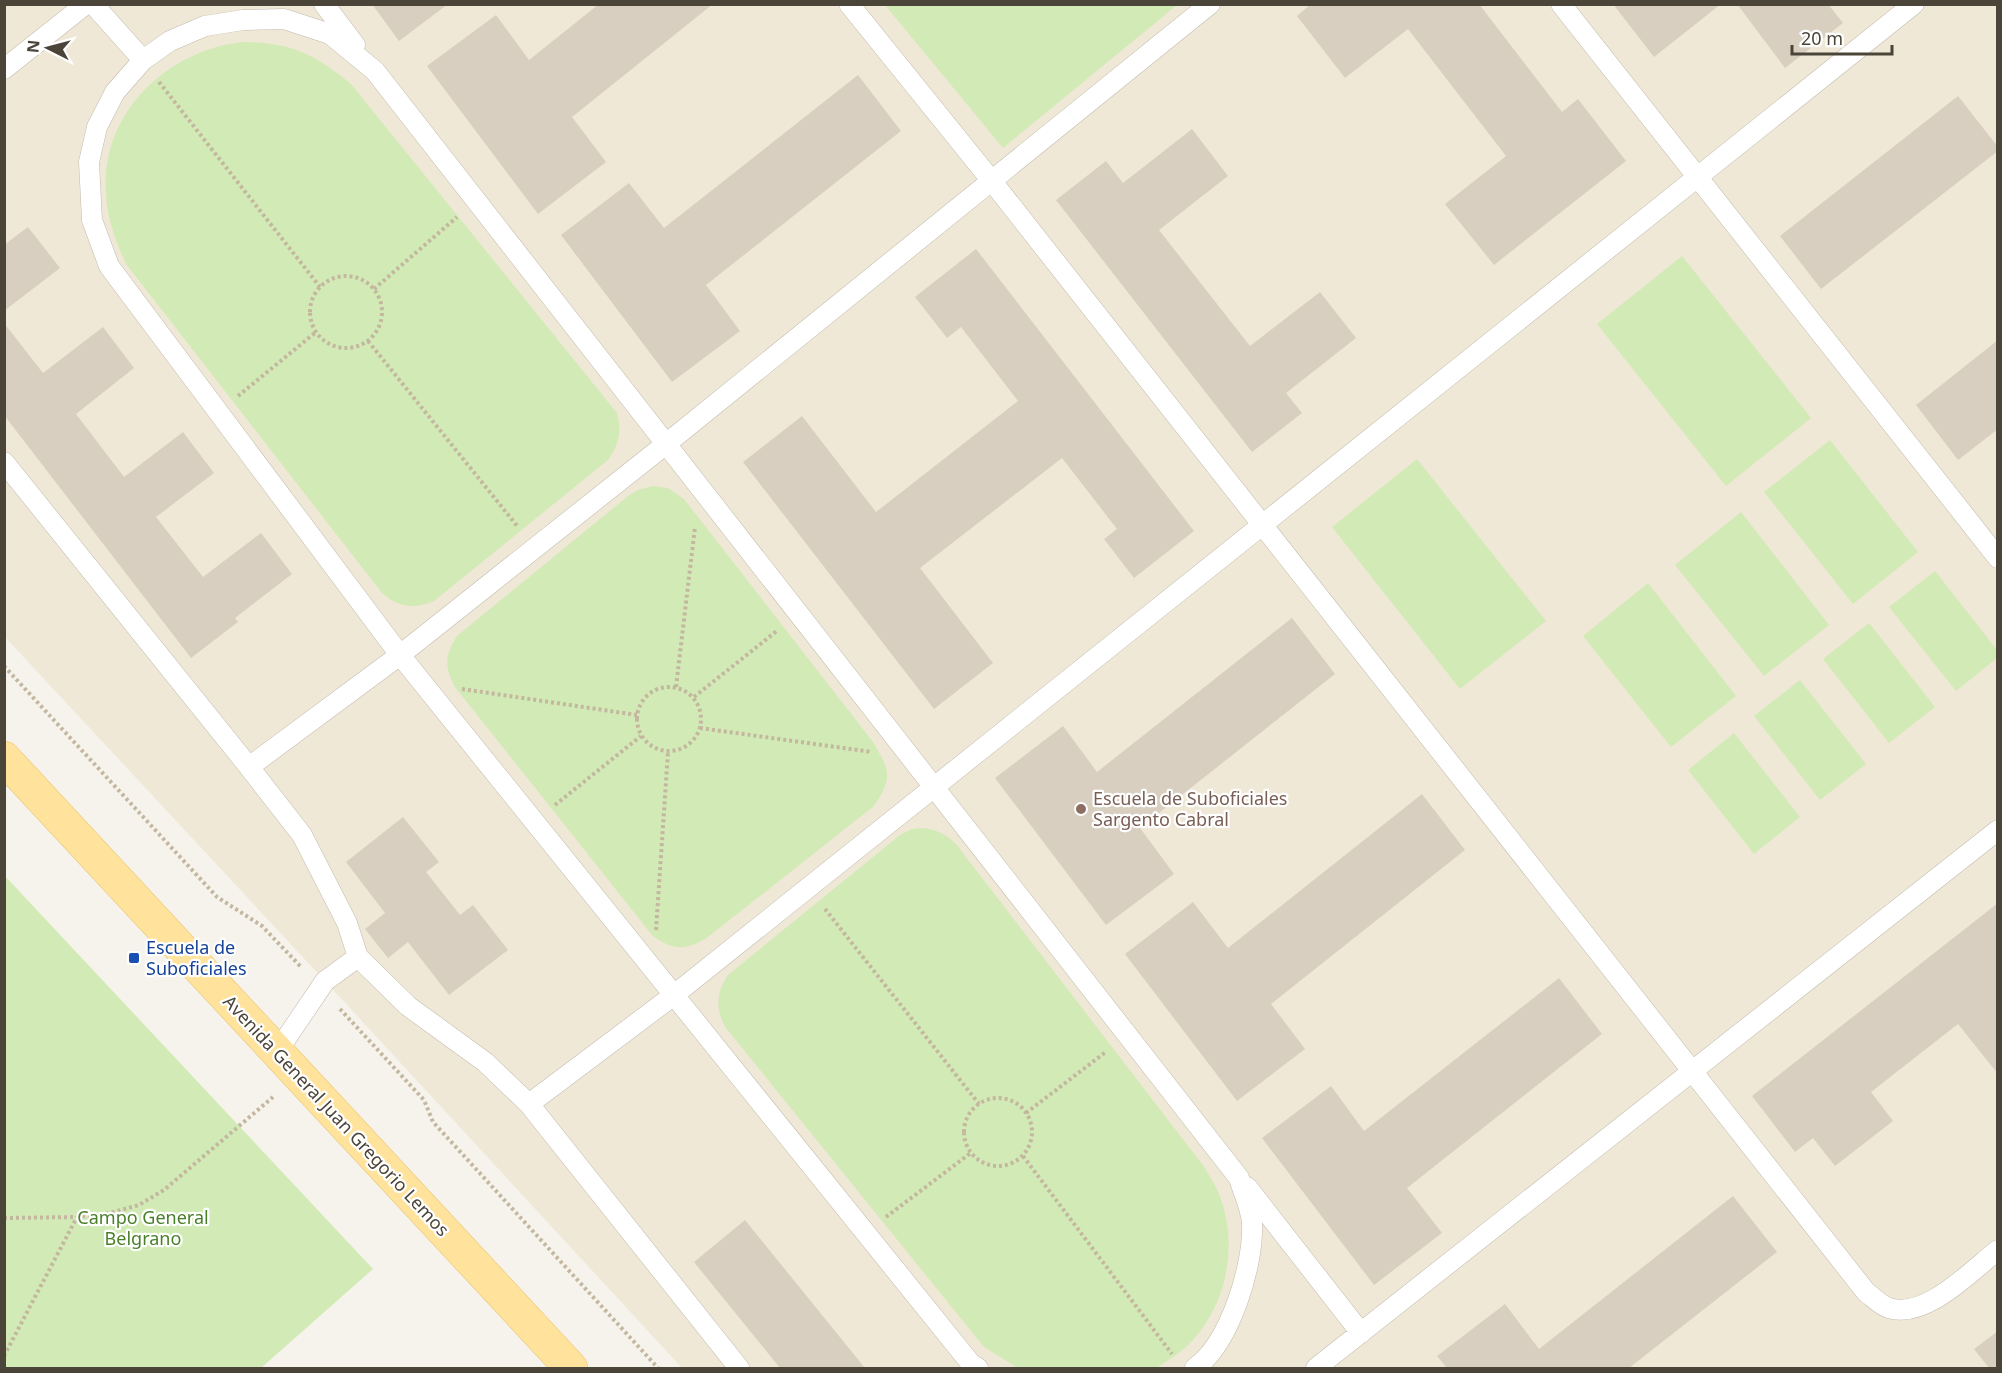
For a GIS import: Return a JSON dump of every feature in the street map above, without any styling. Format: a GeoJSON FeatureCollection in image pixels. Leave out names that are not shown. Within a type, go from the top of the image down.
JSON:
{"type":"FeatureCollection","features":[{"type":"Feature","properties":{"kind":"main road","name":"Avenida General Juan Gregorio Lemos"},"geometry":{"type":"LineString","coordinates":[[4,758],[571,1368]]}},
{"type":"Feature","properties":{"kind":"lane"},"geometry":{"type":"LineString","coordinates":[[4,69],[86,4]]}},
{"type":"Feature","properties":{"kind":"lane"},"geometry":{"type":"LineString","coordinates":[[93,4],[142,60]]}},
{"type":"Feature","properties":{"kind":"lane"},"geometry":{"type":"LineString","coordinates":[[324,4],[1361,1333]]}},
{"type":"Feature","properties":{"kind":"lane"},"geometry":{"type":"LineString","coordinates":[[849,4],[991,180],[1866,1292],[1886,1308],[1902,1311],[1919,1308],[1938,1297],[1998,1250]]}},
{"type":"Feature","properties":{"kind":"lane"},"geometry":{"type":"LineString","coordinates":[[249,767],[400,655],[666,444],[1210,4]]}},
{"type":"Feature","properties":{"kind":"lane"},"geometry":{"type":"LineString","coordinates":[[1561,4],[1998,558]]}},
{"type":"Feature","properties":{"kind":"lane"},"geometry":{"type":"LineString","coordinates":[[529,1104],[674,995],[1914,4]]}},
{"type":"Feature","properties":{"kind":"lane"},"geometry":{"type":"LineString","coordinates":[[375,71],[330,34],[284,19],[243,20],[205,26],[170,41],[142,60],[115,92],[97,127],[89,162],[92,220],[109,266],[422,683],[972,1365],[978,1368]]}},
{"type":"Feature","properties":{"kind":"lane"},"geometry":{"type":"LineString","coordinates":[[4,462],[302,835],[346,923],[358,957],[408,1006],[485,1062],[529,1104],[738,1368]]}},
{"type":"Feature","properties":{"kind":"lane"},"geometry":{"type":"LineString","coordinates":[[1316,1368],[1998,830]]}},
{"type":"Feature","properties":{"kind":"lane"},"geometry":{"type":"LineString","coordinates":[[288,1064],[325,981],[358,957]]}},
{"type":"Feature","properties":{"kind":"lane"},"geometry":{"type":"LineString","coordinates":[[1195,1368],[1206,1361],[1228,1324],[1244,1283],[1251,1248],[1252,1221],[1239,1178]]}},
{"type":"Feature","properties":{"kind":"path"},"geometry":{"type":"LineString","coordinates":[[142,60],[320,287]]}},
{"type":"Feature","properties":{"kind":"path"},"geometry":{"type":"LineString","coordinates":[[374,289],[476,201]]}},
{"type":"Feature","properties":{"kind":"path"},"geometry":{"type":"LineString","coordinates":[[341,276],[359,279],[374,289],[380,299],[382,310],[380,322],[368,341],[346,348],[334,346],[316,332],[311,321],[310,309],[313,297],[330,279],[341,276]]}},
{"type":"Feature","properties":{"kind":"path"},"geometry":{"type":"LineString","coordinates":[[218,412],[316,332]]}},
{"type":"Feature","properties":{"kind":"path"},"geometry":{"type":"LineString","coordinates":[[368,341],[535,547]]}},
{"type":"Feature","properties":{"kind":"path"},"geometry":{"type":"LineString","coordinates":[[676,687],[700,486]]}},
{"type":"Feature","properties":{"kind":"path"},"geometry":{"type":"LineString","coordinates":[[694,698],[798,613]]}},
{"type":"Feature","properties":{"kind":"path"},"geometry":{"type":"LineString","coordinates":[[422,683],[637,715]]}},
{"type":"Feature","properties":{"kind":"path"},"geometry":{"type":"LineString","coordinates":[[665,686],[686,690],[694,698],[702,717],[696,738],[688,745],[668,752],[657,750],[641,736],[637,726],[637,715],[639,704],[645,696],[665,686]]}},
{"type":"Feature","properties":{"kind":"path"},"geometry":{"type":"LineString","coordinates":[[700,728],[911,757]]}},
{"type":"Feature","properties":{"kind":"path"},"geometry":{"type":"LineString","coordinates":[[534,822],[641,736]]}},
{"type":"Feature","properties":{"kind":"path"},"geometry":{"type":"LineString","coordinates":[[653,970],[668,752]]}},
{"type":"Feature","properties":{"kind":"path"},"geometry":{"type":"LineString","coordinates":[[808,888],[979,1104]]}},
{"type":"Feature","properties":{"kind":"path"},"geometry":{"type":"LineString","coordinates":[[1026,1113],[1128,1035]]}},
{"type":"Feature","properties":{"kind":"path"},"geometry":{"type":"LineString","coordinates":[[4,1218],[77,1217],[110,1213],[140,1205],[164,1190],[288,1064]]}},
{"type":"Feature","properties":{"kind":"path"},"geometry":{"type":"LineString","coordinates":[[999,1098],[1010,1100],[1026,1113],[1031,1124],[1032,1135],[1023,1156],[1013,1162],[991,1165],[980,1160],[966,1143],[966,1122],[971,1112],[979,1104],[999,1098]]}},
{"type":"Feature","properties":{"kind":"path"},"geometry":{"type":"LineString","coordinates":[[866,1233],[972,1152]]}},
{"type":"Feature","properties":{"kind":"path"},"geometry":{"type":"LineString","coordinates":[[1023,1156],[1176,1359]]}},
{"type":"Feature","properties":{"kind":"path"},"geometry":{"type":"LineString","coordinates":[[4,1356],[77,1217]]}},
{"type":"Feature","properties":{"kind":"shaded area","name":"Escuela de Suboficiales Sargento Cabral"},"geometry":{"type":"Polygon","coordinates":[[[5,5],[1997,5],[1997,1368],[682,1368],[5,637],[5,5]]]}},
{"type":"Feature","properties":{"kind":"green space"},"geometry":{"type":"Polygon","coordinates":[[[885,5],[1177,5],[1003,148],[885,5]]]}},
{"type":"Feature","properties":{"kind":"green space"},"geometry":{"type":"Polygon","coordinates":[[[242,42],[274,44],[301,52],[325,65],[351,84],[617,413],[618,438],[615,449],[608,460],[434,601],[427,604],[406,606],[382,593],[126,264],[113,230],[106,194],[107,165],[114,138],[126,113],[143,91],[164,73],[188,58],[214,48],[242,42]]]}},
{"type":"Feature","properties":{"kind":"green space"},"geometry":{"type":"Polygon","coordinates":[[[1682,256],[1811,418],[1726,486],[1597,324],[1682,256]]]}},
{"type":"Feature","properties":{"kind":"green space"},"geometry":{"type":"Polygon","coordinates":[[[1830,440],[1918,552],[1853,604],[1764,492],[1830,440]]]}},
{"type":"Feature","properties":{"kind":"green space"},"geometry":{"type":"Polygon","coordinates":[[[1417,459],[1546,621],[1460,689],[1332,527],[1417,459]]]}},
{"type":"Feature","properties":{"kind":"green space"},"geometry":{"type":"Polygon","coordinates":[[[653,486],[668,488],[684,499],[873,742],[883,760],[887,774],[887,781],[874,806],[708,937],[686,947],[667,944],[652,935],[455,687],[447,661],[457,636],[628,496],[638,490],[653,486]]]}},
{"type":"Feature","properties":{"kind":"green space"},"geometry":{"type":"Polygon","coordinates":[[[1741,512],[1829,625],[1764,676],[1675,565],[1741,512]]]}},
{"type":"Feature","properties":{"kind":"green space"},"geometry":{"type":"Polygon","coordinates":[[[1935,571],[1997,650],[1997,658],[1956,691],[1889,607],[1935,571]]]}},
{"type":"Feature","properties":{"kind":"green space"},"geometry":{"type":"Polygon","coordinates":[[[1648,583],[1736,696],[1671,747],[1583,636],[1648,583]]]}},
{"type":"Feature","properties":{"kind":"green space"},"geometry":{"type":"Polygon","coordinates":[[[1869,623],[1935,707],[1889,743],[1823,659],[1869,623]]]}},
{"type":"Feature","properties":{"kind":"green space"},"geometry":{"type":"Polygon","coordinates":[[[1800,680],[1866,764],[1820,800],[1754,716],[1800,680]]]}},
{"type":"Feature","properties":{"kind":"green space"},"geometry":{"type":"Polygon","coordinates":[[[1734,733],[1800,817],[1754,854],[1688,770],[1734,733]]]}},
{"type":"Feature","properties":{"kind":"green space"},"geometry":{"type":"Polygon","coordinates":[[[923,828],[941,833],[956,844],[1205,1168],[1217,1189],[1228,1230],[1229,1250],[1222,1289],[1215,1307],[1193,1340],[1156,1368],[1018,1368],[984,1347],[722,1021],[718,1001],[721,988],[728,975],[900,835],[912,829],[923,828]]]}},
{"type":"Feature","properties":{"kind":"green space","name":"Campo General Belgrano"},"geometry":{"type":"Polygon","coordinates":[[[4,875],[373,1269],[261,1368],[5,1368],[4,875]]]}},
{"type":"Feature","properties":{"kind":"building"},"geometry":{"type":"Polygon","coordinates":[[[372,4],[448,4],[399,41],[372,4]]]}},
{"type":"Feature","properties":{"kind":"building"},"geometry":{"type":"Polygon","coordinates":[[[599,4],[713,4],[572,117],[606,162],[538,214],[427,66],[496,15],[529,60],[599,4]]]}},
{"type":"Feature","properties":{"kind":"building"},"geometry":{"type":"Polygon","coordinates":[[[1311,4],[1479,4],[1562,112],[1578,99],[1626,161],[1494,265],[1445,204],[1506,156],[1408,29],[1345,78],[1297,16],[1311,4]]]}},
{"type":"Feature","properties":{"kind":"building"},"geometry":{"type":"Polygon","coordinates":[[[1613,4],[1721,4],[1654,57],[1613,4]]]}},
{"type":"Feature","properties":{"kind":"building"},"geometry":{"type":"Polygon","coordinates":[[[1737,4],[1828,4],[1843,23],[1785,68],[1737,4]]]}},
{"type":"Feature","properties":{"kind":"building"},"geometry":{"type":"Polygon","coordinates":[[[858,75],[901,131],[706,285],[740,331],[672,382],[561,235],[629,183],[664,228],[858,75]]]}},
{"type":"Feature","properties":{"kind":"building"},"geometry":{"type":"Polygon","coordinates":[[[1958,96],[1998,147],[1998,151],[1821,289],[1780,236],[1958,96]]]}},
{"type":"Feature","properties":{"kind":"building"},"geometry":{"type":"Polygon","coordinates":[[[1192,129],[1228,176],[1159,230],[1250,346],[1320,292],[1356,338],[1286,393],[1302,413],[1252,452],[1056,200],[1106,161],[1123,183],[1192,129]]]}},
{"type":"Feature","properties":{"kind":"building"},"geometry":{"type":"Polygon","coordinates":[[[28,227],[60,268],[4,311],[4,245],[28,227]]]}},
{"type":"Feature","properties":{"kind":"building"},"geometry":{"type":"Polygon","coordinates":[[[976,249],[1194,531],[1134,578],[1104,539],[1117,529],[1062,458],[920,568],[993,663],[934,709],[743,462],[802,416],[876,512],[1018,401],[961,327],[947,338],[915,297],[976,249]]]}},
{"type":"Feature","properties":{"kind":"building"},"geometry":{"type":"Polygon","coordinates":[[[4,323],[43,373],[103,327],[134,368],[76,414],[124,477],[183,432],[214,473],[156,517],[203,577],[261,533],[292,574],[235,618],[238,622],[191,658],[4,415],[4,323]]]}},
{"type":"Feature","properties":{"kind":"building"},"geometry":{"type":"Polygon","coordinates":[[[1998,340],[1998,429],[1958,460],[1916,405],[1998,340]]]}},
{"type":"Feature","properties":{"kind":"building"},"geometry":{"type":"Polygon","coordinates":[[[1292,618],[1335,674],[1140,828],[1174,874],[1106,925],[995,778],[1063,726],[1097,772],[1292,618]]]}},
{"type":"Feature","properties":{"kind":"building"},"geometry":{"type":"Polygon","coordinates":[[[1422,794],[1465,850],[1271,1004],[1305,1049],[1237,1101],[1125,954],[1193,902],[1228,948],[1422,794]]]}},
{"type":"Feature","properties":{"kind":"building"},"geometry":{"type":"Polygon","coordinates":[[[403,817],[439,862],[426,872],[460,915],[473,905],[508,950],[449,995],[408,942],[388,958],[365,929],[385,913],[346,862],[403,817]]]}},
{"type":"Feature","properties":{"kind":"building"},"geometry":{"type":"Polygon","coordinates":[[[1998,903],[1998,1074],[1958,1024],[1871,1092],[1893,1121],[1835,1166],[1813,1138],[1795,1152],[1752,1096],[1998,903]]]}},
{"type":"Feature","properties":{"kind":"building"},"geometry":{"type":"Polygon","coordinates":[[[1559,978],[1602,1034],[1407,1188],[1442,1233],[1374,1285],[1262,1138],[1331,1086],[1364,1131],[1559,978]]]}},
{"type":"Feature","properties":{"kind":"building"},"geometry":{"type":"Polygon","coordinates":[[[1733,1196],[1777,1252],[1629,1368],[1447,1368],[1437,1356],[1505,1304],[1539,1349],[1733,1196]]]}},
{"type":"Feature","properties":{"kind":"building"},"geometry":{"type":"Polygon","coordinates":[[[745,1220],[865,1368],[780,1368],[694,1262],[745,1220]]]}},
{"type":"Feature","properties":{"kind":"building"},"geometry":{"type":"Polygon","coordinates":[[[1998,1331],[1998,1368],[1989,1368],[1974,1349],[1998,1331]]]}},
{"type":"Feature","properties":{"kind":"place","name":"Escuela de Suboficiales Sargento Cabral"},"geometry":{"type":"Point","coordinates":[1081,809]}},
{"type":"Feature","properties":{"kind":"place","name":"Escuela de Suboficiales"},"geometry":{"type":"Point","coordinates":[134,958]}}]}
